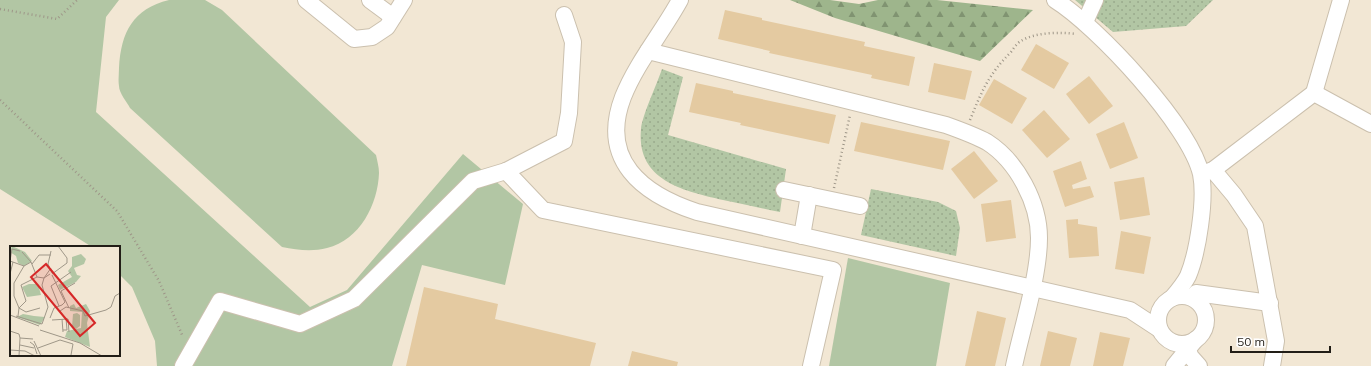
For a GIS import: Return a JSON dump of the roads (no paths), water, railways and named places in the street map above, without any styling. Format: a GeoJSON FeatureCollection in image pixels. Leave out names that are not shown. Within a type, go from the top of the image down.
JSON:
{"type":"FeatureCollection","features":[{"type":"Feature","properties":{"kind":"street"},"geometry":{"type":"LineString","coordinates":[[306,0],[354,39],[372,37],[387,27],[404,0]]}},
{"type":"Feature","properties":{"kind":"street"},"geometry":{"type":"LineString","coordinates":[[370,0],[393,17]]}},
{"type":"Feature","properties":{"kind":"street"},"geometry":{"type":"LineString","coordinates":[[680,0],[666,25],[648,51],[624,96],[616,123],[618,145],[622,160],[632,174],[645,187],[676,205],[697,212],[1130,310],[1147,309],[1187,296],[1270,303]]}},
{"type":"Feature","properties":{"kind":"street"},"geometry":{"type":"LineString","coordinates":[[1055,0],[1083,29],[1131,70],[1173,120],[1189,147],[1207,172],[1234,195],[1255,226],[1276,341],[1272,366]]}},
{"type":"Feature","properties":{"kind":"street"},"geometry":{"type":"LineString","coordinates":[[1083,29],[1095,0]]}},
{"type":"Feature","properties":{"kind":"street"},"geometry":{"type":"LineString","coordinates":[[1170,366],[1161,332],[1159,315],[1168,301],[1182,286],[1191,267],[1207,172],[1314,93],[1341,0]]}},
{"type":"Feature","properties":{"kind":"street"},"geometry":{"type":"LineString","coordinates":[[186,360],[220,301],[300,324],[354,298],[472,181],[506,171],[564,141],[569,113],[573,42],[564,15]]}},
{"type":"Feature","properties":{"kind":"street"},"geometry":{"type":"LineString","coordinates":[[648,51],[919,118],[965,131],[988,143],[1004,156],[1019,176],[1029,195],[1037,217],[1039,238],[1032,288],[1014,366]]}},
{"type":"Feature","properties":{"kind":"street"},"geometry":{"type":"LineString","coordinates":[[1314,93],[1371,124]]}},
{"type":"Feature","properties":{"kind":"street"},"geometry":{"type":"LineString","coordinates":[[506,171],[543,210],[833,270],[811,366]]}},
{"type":"Feature","properties":{"kind":"street"},"geometry":{"type":"LineString","coordinates":[[784,190],[860,206]]}},
{"type":"Feature","properties":{"kind":"street"},"geometry":{"type":"LineString","coordinates":[[802,236],[809,195]]}},
{"type":"Feature","properties":{"kind":"street"},"geometry":{"type":"LineString","coordinates":[[1174,366],[1205,326],[1204,310],[1198,298],[1191,267]]}},
{"type":"Feature","properties":{"kind":"street"},"geometry":{"type":"LineString","coordinates":[[1130,310],[1175,343],[1192,344]]}},
{"type":"Feature","properties":{"kind":"street"},"geometry":{"type":"LineString","coordinates":[[1192,344],[1191,357],[1199,366]]}}]}
